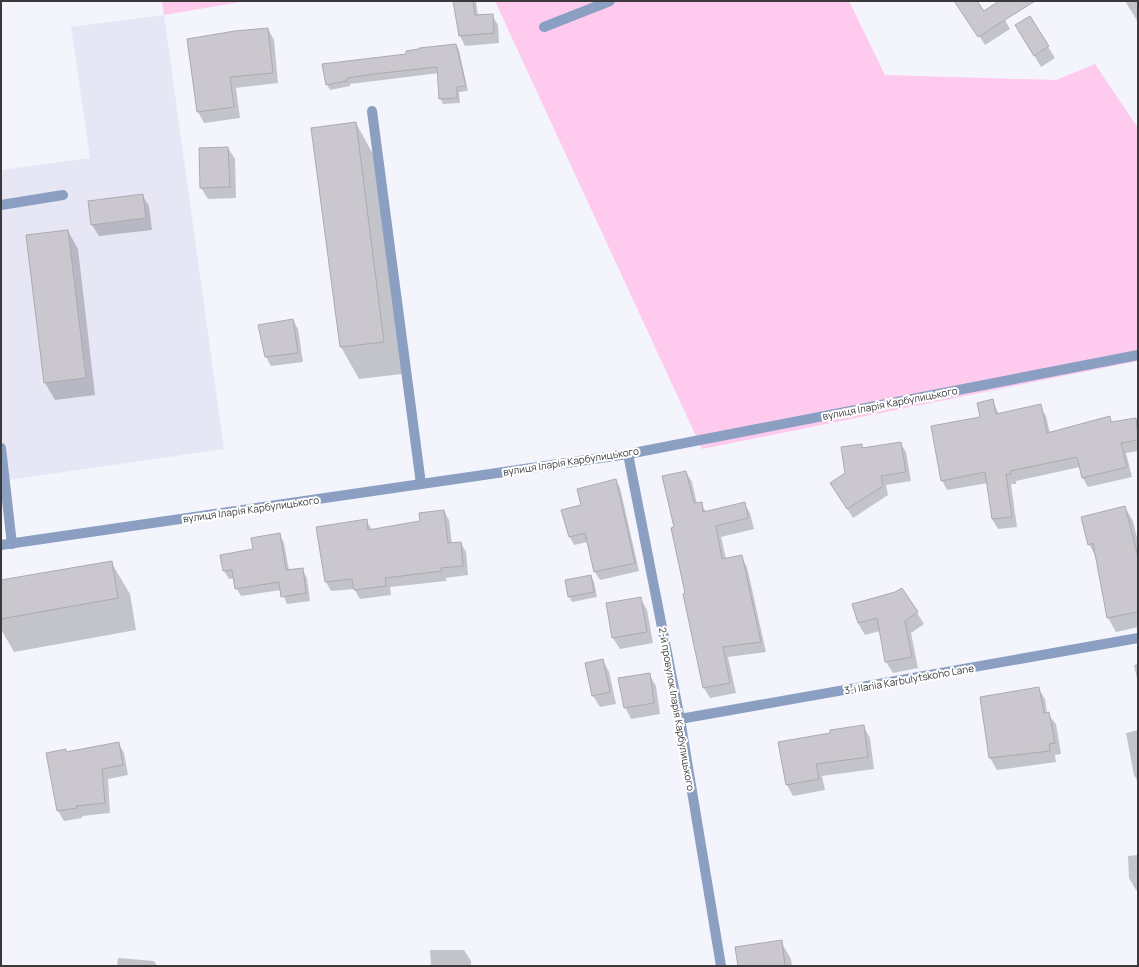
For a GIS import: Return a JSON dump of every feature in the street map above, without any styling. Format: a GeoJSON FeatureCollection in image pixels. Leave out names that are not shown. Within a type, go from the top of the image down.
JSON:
{"type":"FeatureCollection","features":[{"type":"Feature","properties":{"kind":"street"},"geometry":{"type":"LineString","coordinates":[[544,27],[610,1]]}},
{"type":"Feature","properties":{"kind":"street"},"geometry":{"type":"LineString","coordinates":[[372,111],[421,484]]}},
{"type":"Feature","properties":{"kind":"street"},"geometry":{"type":"LineString","coordinates":[[1,205],[63,195]]}},
{"type":"Feature","properties":{"kind":"street","name":"вулиця Іларія Карбулицького"},"geometry":{"type":"LineString","coordinates":[[1,545],[628,454],[1138,354]]}},
{"type":"Feature","properties":{"kind":"street"},"geometry":{"type":"LineString","coordinates":[[1,448],[12,544]]}},
{"type":"Feature","properties":{"kind":"street","name":"2-й провулок Іларія Карбулицького"},"geometry":{"type":"LineString","coordinates":[[628,454],[680,719],[720,966]]}},
{"type":"Feature","properties":{"kind":"street","name":"3-i Ilariia Karbulytskoho Lane"},"geometry":{"type":"LineString","coordinates":[[680,719],[1138,638]]}},
{"type":"Feature","properties":{"kind":"shaded area"},"geometry":{"type":"Polygon","coordinates":[[[162,1],[246,1],[164,15],[162,1]]]}},
{"type":"Feature","properties":{"kind":"shaded area"},"geometry":{"type":"Polygon","coordinates":[[[495,1],[849,1],[885,75],[1056,80],[1095,64],[1138,128],[1138,361],[702,449],[495,1]]]}},
{"type":"Feature","properties":{"kind":"shaded area"},"geometry":{"type":"Polygon","coordinates":[[[164,15],[224,449],[1,481],[1,170],[90,158],[71,27],[164,15]]]}},
{"type":"Feature","properties":{"kind":"building"},"geometry":{"type":"Polygon","coordinates":[[[453,1],[473,1],[475,15],[493,14],[494,33],[459,36],[453,1]]]}},
{"type":"Feature","properties":{"kind":"building"},"geometry":{"type":"Polygon","coordinates":[[[954,1],[977,1],[984,11],[999,1],[1035,1],[978,37],[954,1]]]}},
{"type":"Feature","properties":{"kind":"building"},"geometry":{"type":"Polygon","coordinates":[[[1030,16],[1049,46],[1034,56],[1015,25],[1030,16]]]}},
{"type":"Feature","properties":{"kind":"building"},"geometry":{"type":"Polygon","coordinates":[[[268,28],[273,73],[230,77],[234,107],[197,112],[187,39],[235,31],[268,28]]]}},
{"type":"Feature","properties":{"kind":"building"},"geometry":{"type":"Polygon","coordinates":[[[456,44],[466,86],[457,87],[457,98],[439,99],[437,67],[347,78],[347,81],[326,85],[322,64],[406,54],[406,51],[419,48],[456,44]]]}},
{"type":"Feature","properties":{"kind":"building"},"geometry":{"type":"Polygon","coordinates":[[[356,122],[384,342],[340,347],[311,128],[356,122]]]}},
{"type":"Feature","properties":{"kind":"building"},"geometry":{"type":"Polygon","coordinates":[[[228,147],[230,187],[200,188],[199,148],[228,147]]]}},
{"type":"Feature","properties":{"kind":"building"},"geometry":{"type":"Polygon","coordinates":[[[143,194],[146,218],[91,225],[88,201],[143,194]]]}},
{"type":"Feature","properties":{"kind":"building"},"geometry":{"type":"Polygon","coordinates":[[[68,230],[86,378],[44,383],[26,235],[68,230]]]}},
{"type":"Feature","properties":{"kind":"building"},"geometry":{"type":"Polygon","coordinates":[[[293,319],[298,353],[265,357],[258,325],[293,319]]]}},
{"type":"Feature","properties":{"kind":"building"},"geometry":{"type":"Polygon","coordinates":[[[993,399],[996,414],[1041,404],[1047,433],[1110,416],[1111,422],[1136,418],[1138,440],[1121,443],[1127,467],[1082,478],[1077,457],[1010,471],[1011,474],[1006,474],[1012,517],[992,519],[985,472],[941,481],[931,426],[980,417],[977,403],[993,399]]]}},
{"type":"Feature","properties":{"kind":"building"},"geometry":{"type":"Polygon","coordinates":[[[901,442],[906,472],[881,476],[883,486],[847,509],[830,483],[845,473],[841,447],[862,444],[862,448],[901,442]]]}},
{"type":"Feature","properties":{"kind":"building"},"geometry":{"type":"Polygon","coordinates":[[[686,471],[694,503],[702,502],[703,512],[745,502],[748,518],[716,526],[722,559],[742,555],[761,642],[723,647],[730,683],[703,688],[671,528],[674,527],[662,476],[686,471]]]}},
{"type":"Feature","properties":{"kind":"building"},"geometry":{"type":"Polygon","coordinates":[[[616,479],[635,563],[594,572],[585,533],[569,537],[561,510],[581,505],[577,489],[616,479]]]}},
{"type":"Feature","properties":{"kind":"building"},"geometry":{"type":"Polygon","coordinates":[[[1125,506],[1138,557],[1138,612],[1107,618],[1093,543],[1088,545],[1081,517],[1125,506]]]}},
{"type":"Feature","properties":{"kind":"building"},"geometry":{"type":"Polygon","coordinates":[[[444,510],[448,543],[461,542],[463,566],[441,568],[442,571],[385,578],[386,586],[354,590],[352,579],[325,582],[316,527],[367,519],[368,530],[420,521],[419,513],[444,510]]]}},
{"type":"Feature","properties":{"kind":"building"},"geometry":{"type":"Polygon","coordinates":[[[280,533],[286,570],[303,568],[306,593],[281,597],[279,582],[235,589],[232,570],[223,571],[220,555],[253,549],[251,538],[280,533]]]}},
{"type":"Feature","properties":{"kind":"building"},"geometry":{"type":"Polygon","coordinates":[[[112,561],[118,598],[1,619],[1,580],[112,561]]]}},
{"type":"Feature","properties":{"kind":"building"},"geometry":{"type":"Polygon","coordinates":[[[591,575],[594,592],[568,597],[565,580],[591,575]]]}},
{"type":"Feature","properties":{"kind":"building"},"geometry":{"type":"Polygon","coordinates":[[[902,588],[918,612],[905,621],[912,657],[885,662],[877,618],[858,623],[852,604],[895,592],[902,588]]]}},
{"type":"Feature","properties":{"kind":"building"},"geometry":{"type":"Polygon","coordinates":[[[641,597],[647,632],[612,638],[606,603],[641,597]]]}},
{"type":"Feature","properties":{"kind":"building"},"geometry":{"type":"Polygon","coordinates":[[[603,659],[610,692],[592,696],[585,663],[603,659]]]}},
{"type":"Feature","properties":{"kind":"building"},"geometry":{"type":"Polygon","coordinates":[[[650,673],[654,703],[624,708],[618,678],[650,673]]]}},
{"type":"Feature","properties":{"kind":"building"},"geometry":{"type":"Polygon","coordinates":[[[1039,687],[1044,713],[1049,712],[1055,743],[1049,744],[1050,751],[989,758],[980,697],[1039,687]]]}},
{"type":"Feature","properties":{"kind":"building"},"geometry":{"type":"Polygon","coordinates":[[[864,725],[868,757],[816,764],[819,779],[786,785],[778,742],[830,733],[830,730],[864,725]]]}},
{"type":"Feature","properties":{"kind":"building"},"geometry":{"type":"Polygon","coordinates":[[[119,742],[123,765],[102,769],[105,803],[76,806],[77,808],[57,811],[46,753],[66,749],[66,752],[119,742]]]}},
{"type":"Feature","properties":{"kind":"building"},"geometry":{"type":"Polygon","coordinates":[[[782,940],[785,966],[738,966],[735,947],[782,940]]]}}]}
